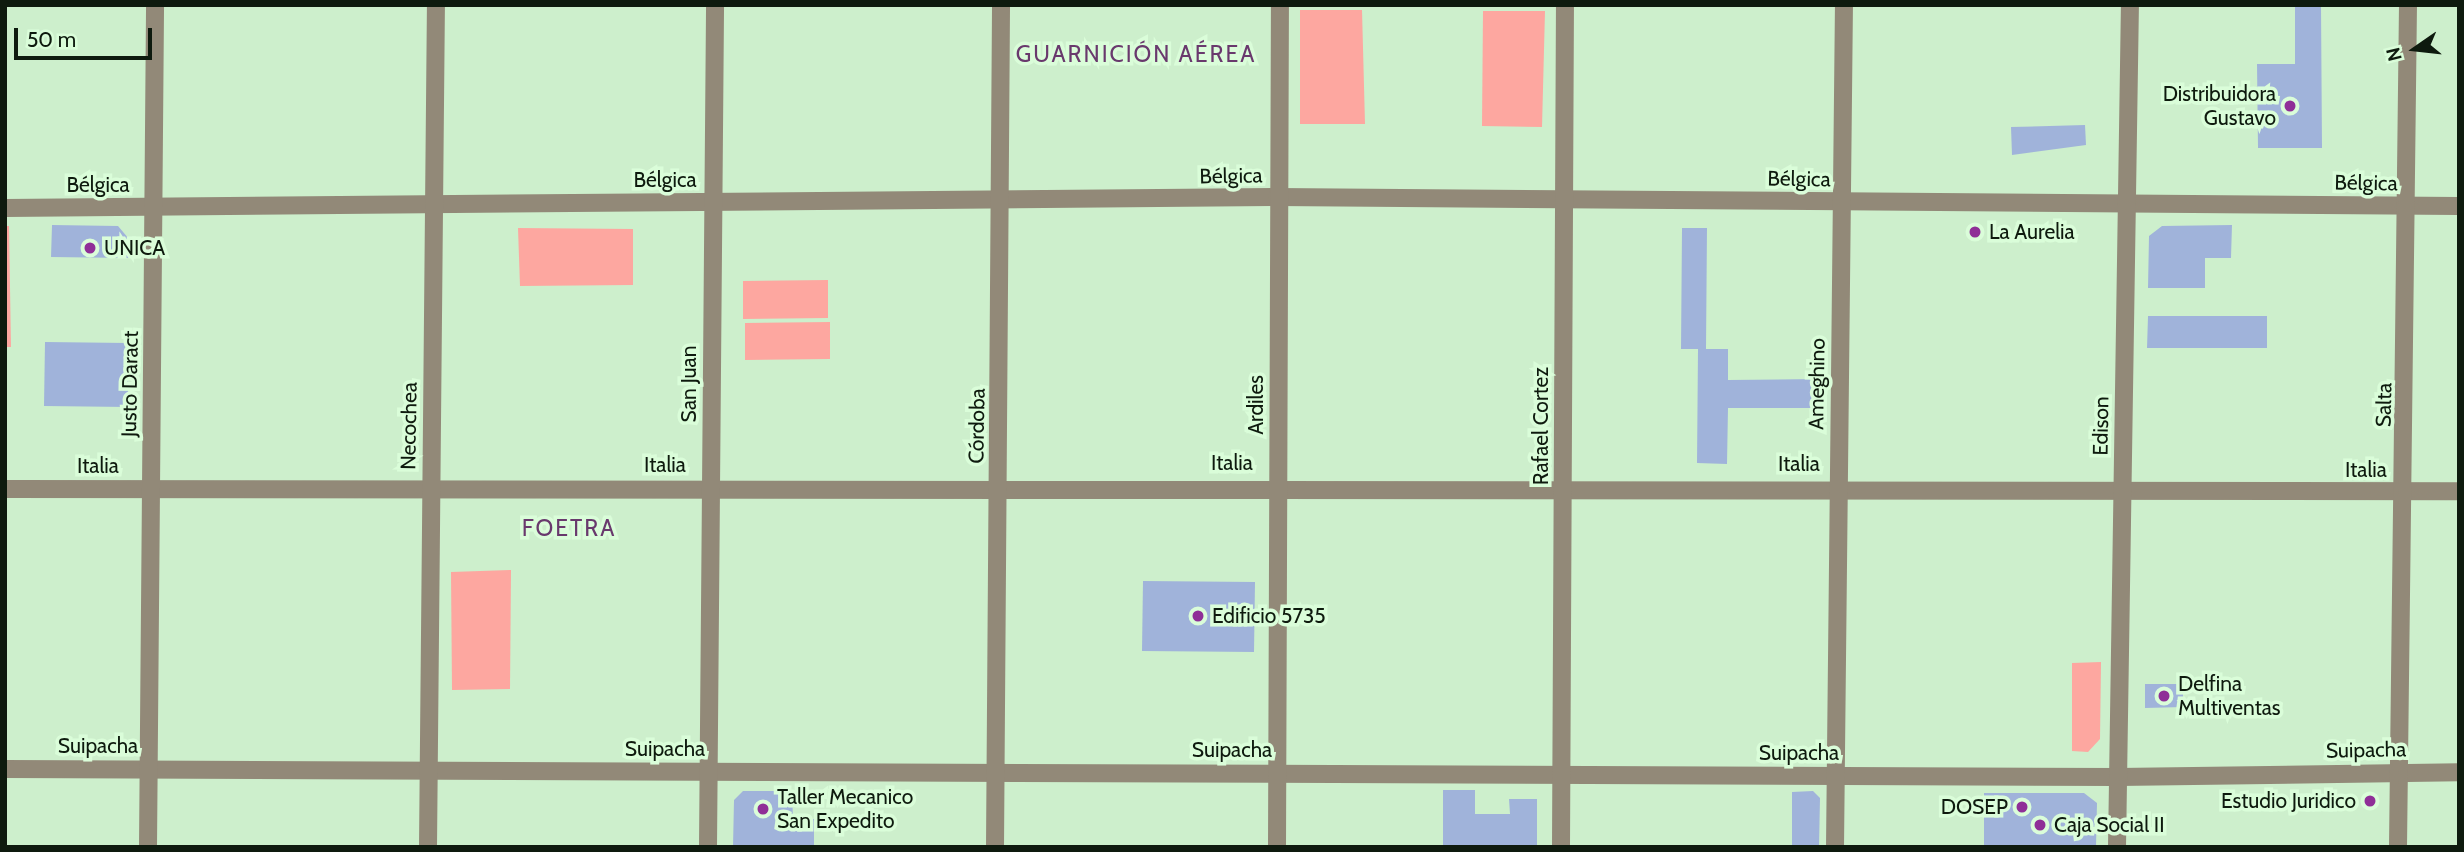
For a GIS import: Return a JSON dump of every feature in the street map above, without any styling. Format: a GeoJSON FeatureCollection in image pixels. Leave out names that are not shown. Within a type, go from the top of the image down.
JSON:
{"type":"FeatureCollection","features":[{"type":"Feature","properties":{"kind":"street","name":"Justo Daract"},"geometry":{"type":"LineString","coordinates":[[148,847],[156,209],[155,5]]}},
{"type":"Feature","properties":{"kind":"street","name":"Necochea"},"geometry":{"type":"LineString","coordinates":[[428,847],[436,5]]}},
{"type":"Feature","properties":{"kind":"street","name":"San Juan"},"geometry":{"type":"LineString","coordinates":[[708,847],[715,5]]}},
{"type":"Feature","properties":{"kind":"street","name":"Córdoba"},"geometry":{"type":"LineString","coordinates":[[995,847],[1002,204],[1001,5]]}},
{"type":"Feature","properties":{"kind":"street","name":"Ardiles"},"geometry":{"type":"LineString","coordinates":[[1277,847],[1277,197],[1280,5]]}},
{"type":"Feature","properties":{"kind":"street","name":"Rafael Cortez"},"geometry":{"type":"LineString","coordinates":[[1561,847],[1565,5]]}},
{"type":"Feature","properties":{"kind":"street","name":"Ameghino"},"geometry":{"type":"LineString","coordinates":[[1835,847],[1844,5]]}},
{"type":"Feature","properties":{"kind":"street","name":"Edison"},"geometry":{"type":"LineString","coordinates":[[2117,847],[2130,5]]}},
{"type":"Feature","properties":{"kind":"street","name":"Salta"},"geometry":{"type":"LineString","coordinates":[[2398,847],[2406,492],[2408,5]]}},
{"type":"Feature","properties":{"kind":"street","name":"Bélgica"},"geometry":{"type":"LineString","coordinates":[[5,208],[156,209],[435,203],[1002,204],[1277,197],[2459,206]]}},
{"type":"Feature","properties":{"kind":"street","name":"Italia"},"geometry":{"type":"LineString","coordinates":[[5,489],[999,488],[1279,485],[2459,491]]}},
{"type":"Feature","properties":{"kind":"street","name":"Suipacha"},"geometry":{"type":"LineString","coordinates":[[5,769],[2118,777],[2459,772]]}},
{"type":"Feature","properties":{"kind":"shaded area"},"geometry":{"type":"Polygon","coordinates":[[[1300,10],[1362,10],[1365,124],[1300,124],[1300,10]]]}},
{"type":"Feature","properties":{"kind":"shaded area"},"geometry":{"type":"Polygon","coordinates":[[[1483,11],[1545,11],[1542,127],[1482,126],[1483,11]]]}},
{"type":"Feature","properties":{"kind":"shaded area"},"geometry":{"type":"Polygon","coordinates":[[[5,226],[9,226],[11,347],[5,347],[5,226]]]}},
{"type":"Feature","properties":{"kind":"shaded area"},"geometry":{"type":"Polygon","coordinates":[[[518,228],[633,229],[633,285],[520,286],[518,228]]]}},
{"type":"Feature","properties":{"kind":"shaded area"},"geometry":{"type":"Polygon","coordinates":[[[828,280],[828,318],[743,319],[743,281],[828,280]]]}},
{"type":"Feature","properties":{"kind":"shaded area"},"geometry":{"type":"Polygon","coordinates":[[[830,322],[830,359],[745,360],[745,323],[830,322]]]}},
{"type":"Feature","properties":{"kind":"shaded area"},"geometry":{"type":"Polygon","coordinates":[[[511,570],[510,689],[452,690],[451,572],[511,570]]]}},
{"type":"Feature","properties":{"kind":"shaded area"},"geometry":{"type":"Polygon","coordinates":[[[2101,662],[2100,739],[2088,752],[2072,751],[2072,663],[2101,662]]]}},
{"type":"Feature","properties":{"kind":"building","name":"Distribuidora Gustavo"},"geometry":{"type":"Polygon","coordinates":[[[2295,5],[2321,5],[2322,148],[2258,148],[2257,64],[2295,64],[2295,5]]]}},
{"type":"Feature","properties":{"kind":"building"},"geometry":{"type":"Polygon","coordinates":[[[2085,125],[2086,145],[2012,155],[2011,127],[2085,125]]]}},
{"type":"Feature","properties":{"kind":"building","name":"UNICA"},"geometry":{"type":"Polygon","coordinates":[[[52,225],[118,226],[129,239],[129,258],[51,257],[52,225]]]}},
{"type":"Feature","properties":{"kind":"building"},"geometry":{"type":"Polygon","coordinates":[[[2232,225],[2231,258],[2205,258],[2205,288],[2148,288],[2149,236],[2162,226],[2232,225]]]}},
{"type":"Feature","properties":{"kind":"building"},"geometry":{"type":"Polygon","coordinates":[[[1682,228],[1707,228],[1706,349],[1728,349],[1728,380],[1820,379],[1820,408],[1728,408],[1727,464],[1697,463],[1698,349],[1681,349],[1682,228]]]}},
{"type":"Feature","properties":{"kind":"building"},"geometry":{"type":"Polygon","coordinates":[[[2148,316],[2267,316],[2267,348],[2147,348],[2148,316]]]}},
{"type":"Feature","properties":{"kind":"building"},"geometry":{"type":"Polygon","coordinates":[[[45,342],[128,343],[128,407],[44,406],[45,342]]]}},
{"type":"Feature","properties":{"kind":"building","name":"Edificio 5735"},"geometry":{"type":"Polygon","coordinates":[[[1143,581],[1255,582],[1254,652],[1142,651],[1143,581]]]}},
{"type":"Feature","properties":{"kind":"building","name":"Delfina Multiventas"},"geometry":{"type":"Polygon","coordinates":[[[2145,684],[2183,684],[2183,707],[2145,708],[2145,684]]]}},
{"type":"Feature","properties":{"kind":"building"},"geometry":{"type":"Polygon","coordinates":[[[1443,790],[1475,790],[1475,814],[1510,814],[1509,799],[1537,799],[1537,845],[1443,847],[1443,790]]]}},
{"type":"Feature","properties":{"kind":"building"},"geometry":{"type":"Polygon","coordinates":[[[743,791],[792,791],[793,819],[814,819],[814,847],[733,847],[734,800],[743,791]]]}},
{"type":"Feature","properties":{"kind":"building"},"geometry":{"type":"Polygon","coordinates":[[[1813,791],[1820,798],[1819,847],[1792,847],[1792,792],[1813,791]]]}},
{"type":"Feature","properties":{"kind":"building","name":"Caja Social II"},"geometry":{"type":"Polygon","coordinates":[[[1984,793],[2084,793],[2097,803],[2096,847],[1984,847],[1984,793]]]}},
{"type":"Feature","properties":{"kind":"place","name":"Distribuidora Gustavo"},"geometry":{"type":"Point","coordinates":[2290,106]}},
{"type":"Feature","properties":{"kind":"place","name":"La Aurelia"},"geometry":{"type":"Point","coordinates":[1975,232]}},
{"type":"Feature","properties":{"kind":"place","name":"UNICA"},"geometry":{"type":"Point","coordinates":[90,248]}},
{"type":"Feature","properties":{"kind":"place","name":"Edificio 5735"},"geometry":{"type":"Point","coordinates":[1198,616]}},
{"type":"Feature","properties":{"kind":"place","name":"Delfina Multiventas"},"geometry":{"type":"Point","coordinates":[2164,696]}},
{"type":"Feature","properties":{"kind":"place","name":"Estudio Juridico"},"geometry":{"type":"Point","coordinates":[2370,801]}},
{"type":"Feature","properties":{"kind":"place","name":"DOSEP"},"geometry":{"type":"Point","coordinates":[2022,807]}},
{"type":"Feature","properties":{"kind":"place","name":"Taller Mecanico San Expedito"},"geometry":{"type":"Point","coordinates":[763,809]}},
{"type":"Feature","properties":{"kind":"place","name":"Caja Social II"},"geometry":{"type":"Point","coordinates":[2040,825]}},
{"type":"Feature","properties":{"kind":"district","name":"GUARNICIÓN AÉREA"},"geometry":{"type":"Point","coordinates":[1136,54]}},
{"type":"Feature","properties":{"kind":"district","name":"FOETRA"},"geometry":{"type":"Point","coordinates":[569,528]}}]}
